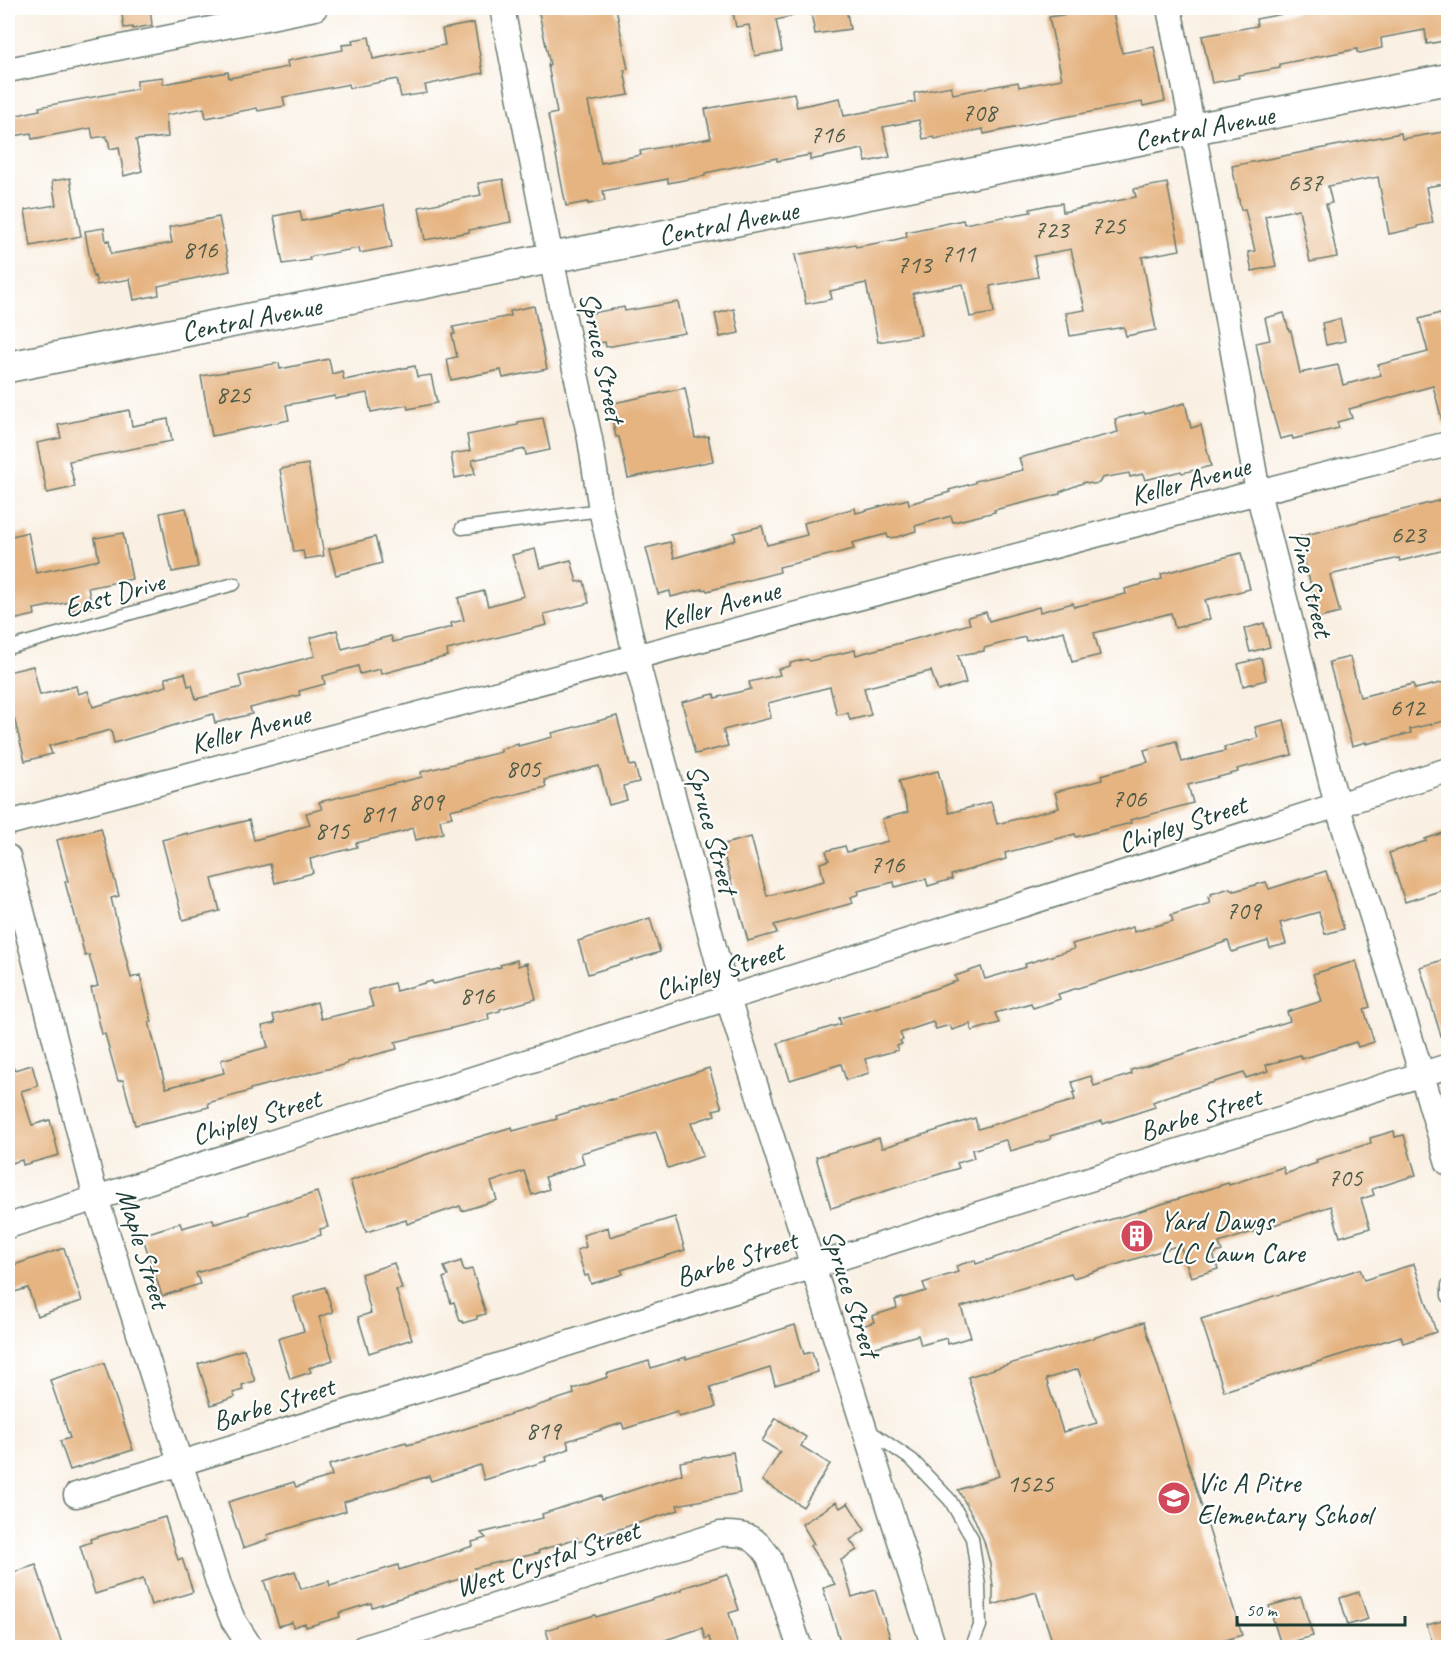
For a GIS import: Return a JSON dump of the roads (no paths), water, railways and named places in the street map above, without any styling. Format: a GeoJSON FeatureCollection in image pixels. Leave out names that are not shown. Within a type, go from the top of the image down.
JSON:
{"type":"FeatureCollection","features":[{"type":"Feature","properties":{"kind":"street"},"geometry":{"type":"LineString","coordinates":[[8,70],[315,8]]}},
{"type":"Feature","properties":{"kind":"street","name":"Spruce Street"},"geometry":{"type":"LineString","coordinates":[[502,8],[551,258],[590,439],[601,510],[636,658],[728,999],[934,1647]]}},
{"type":"Feature","properties":{"kind":"street","name":"Pine Street"},"geometry":{"type":"LineString","coordinates":[[1169,8],[1258,492],[1337,805],[1449,1163]]}},
{"type":"Feature","properties":{"kind":"street","name":"Central Avenue"},"geometry":{"type":"LineString","coordinates":[[8,367],[1193,129],[1449,80]]}},
{"type":"Feature","properties":{"kind":"street","name":"Keller Avenue"},"geometry":{"type":"LineString","coordinates":[[8,823],[1258,492],[1449,444]]}},
{"type":"Feature","properties":{"kind":"street","name":"Chipley Street"},"geometry":{"type":"LineString","coordinates":[[8,1226],[1449,770]]}},
{"type":"Feature","properties":{"kind":"street","name":"Maple Street"},"geometry":{"type":"LineString","coordinates":[[8,857],[96,1198],[220,1588],[233,1620],[251,1647]]}},
{"type":"Feature","properties":{"kind":"street","name":"Barbe Street"},"geometry":{"type":"LineString","coordinates":[[76,1495],[1449,1066]]}},
{"type":"Feature","properties":{"kind":"street","name":"West Crystal Street"},"geometry":{"type":"LineString","coordinates":[[363,1647],[720,1534],[736,1533],[760,1544],[769,1557],[800,1647]]}},
{"type":"Feature","properties":{"kind":"lane"},"geometry":{"type":"LineString","coordinates":[[462,528],[601,510]]}},
{"type":"Feature","properties":{"kind":"lane","name":"East Drive"},"geometry":{"type":"LineString","coordinates":[[8,648],[234,584]]}},
{"type":"Feature","properties":{"kind":"lane"},"geometry":{"type":"LineString","coordinates":[[1449,1285],[1449,1296]]}},
{"type":"Feature","properties":{"kind":"lane"},"geometry":{"type":"LineString","coordinates":[[864,1428],[912,1460],[950,1500],[972,1538],[979,1586],[980,1626],[971,1647]]}},
{"type":"Feature","properties":{"kind":"place","name":"Yard Dawgs LLC Lawn Care"},"geometry":{"type":"Point","coordinates":[1137,1236]}},
{"type":"Feature","properties":{"kind":"place","name":"Vic A Pitre Elementary School"},"geometry":{"type":"Point","coordinates":[1174,1498]}}]}
